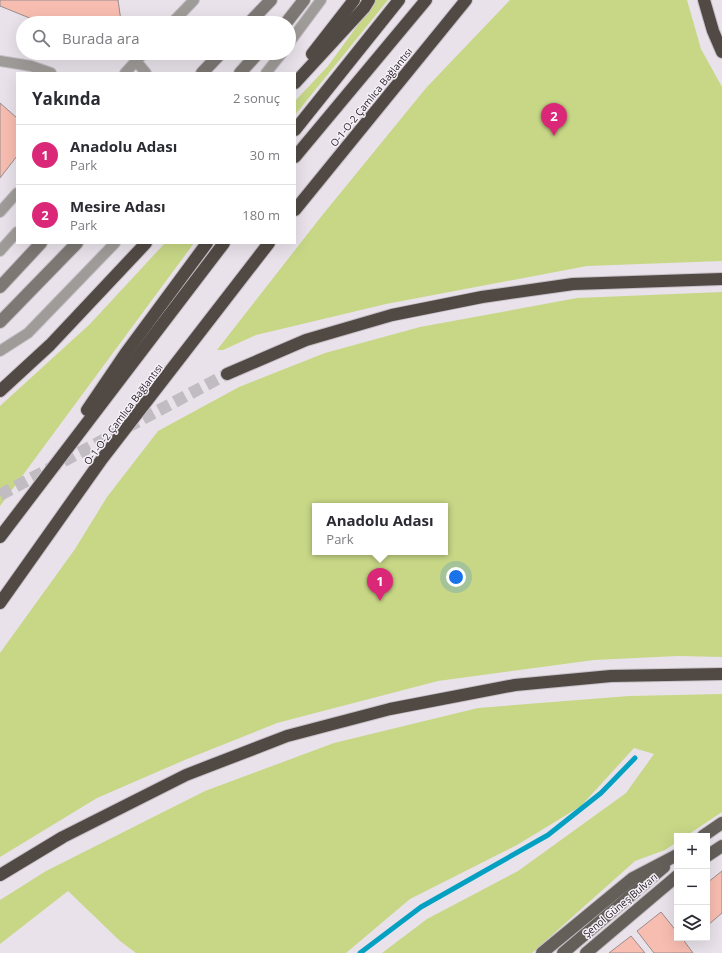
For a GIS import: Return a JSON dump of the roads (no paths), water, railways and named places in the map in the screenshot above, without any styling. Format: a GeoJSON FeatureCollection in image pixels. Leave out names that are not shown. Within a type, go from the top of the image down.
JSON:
{"type":"FeatureCollection","features":[{"type":"Feature","properties":{"kind":"highway"},"geometry":{"type":"LineString","coordinates":[[296,74],[354,0]]}},
{"type":"Feature","properties":{"kind":"highway"},"geometry":{"type":"LineString","coordinates":[[296,82],[369,0]]}},
{"type":"Feature","properties":{"kind":"highway"},"geometry":{"type":"LineString","coordinates":[[296,129],[399,0]]}},
{"type":"Feature","properties":{"kind":"highway","name":"O-1-O-2 Çamlıca Bağlantısı"},"geometry":{"type":"LineString","coordinates":[[296,156],[426,0]]}},
{"type":"Feature","properties":{"kind":"highway","name":"O-1-O-2 Çamlıca Bağlantısı"},"geometry":{"type":"LineString","coordinates":[[296,209],[466,0]]}},
{"type":"Feature","properties":{"kind":"highway"},"geometry":{"type":"LineString","coordinates":[[704,0],[713,31],[722,52]]}},
{"type":"Feature","properties":{"kind":"highway"},"geometry":{"type":"LineString","coordinates":[[0,391],[50,345],[145,244]]}},
{"type":"Feature","properties":{"kind":"highway"},"geometry":{"type":"LineString","coordinates":[[22,508],[125,354],[207,244]]}},
{"type":"Feature","properties":{"kind":"highway"},"geometry":{"type":"LineString","coordinates":[[0,537],[223,244]]}},
{"type":"Feature","properties":{"kind":"highway","name":"O-1-O-2 Çamlıca Bağlantısı"},"geometry":{"type":"LineString","coordinates":[[0,603],[102,459],[269,244]]}},
{"type":"Feature","properties":{"kind":"highway"},"geometry":{"type":"LineString","coordinates":[[227,374],[306,340],[392,315],[482,297],[573,284],[722,279]]}},
{"type":"Feature","properties":{"kind":"highway"},"geometry":{"type":"LineString","coordinates":[[0,875],[63,837],[186,775],[287,736],[390,709],[515,685],[611,676],[722,674]]}},
{"type":"Feature","properties":{"kind":"main road"},"geometry":{"type":"LineString","coordinates":[[707,833],[722,823]]}},
{"type":"Feature","properties":{"kind":"main road"},"geometry":{"type":"LineString","coordinates":[[710,854],[722,846]]}},
{"type":"Feature","properties":{"kind":"main road"},"geometry":{"type":"LineString","coordinates":[[542,953],[632,878],[674,857]]}},
{"type":"Feature","properties":{"kind":"main road","name":"Şenol Güneş Bulvarı"},"geometry":{"type":"LineString","coordinates":[[563,953],[674,858]]}},
{"type":"Feature","properties":{"kind":"main road","name":"Şenol Güneş Bulvarı"},"geometry":{"type":"LineString","coordinates":[[586,953],[674,879]]}},
{"type":"Feature","properties":{"kind":"street"},"geometry":{"type":"LineString","coordinates":[[256,16],[271,0]]}},
{"type":"Feature","properties":{"kind":"street"},"geometry":{"type":"LineString","coordinates":[[291,16],[304,0]]}},
{"type":"Feature","properties":{"kind":"street"},"geometry":{"type":"LineString","coordinates":[[203,72],[214,60]]}},
{"type":"Feature","properties":{"kind":"street"},"geometry":{"type":"LineString","coordinates":[[241,72],[252,60]]}},
{"type":"Feature","properties":{"kind":"street"},"geometry":{"type":"LineString","coordinates":[[0,287],[40,244]]}},
{"type":"Feature","properties":{"kind":"street"},"geometry":{"type":"LineString","coordinates":[[0,322],[76,244]]}},
{"type":"Feature","properties":{"kind":"lane"},"geometry":{"type":"LineString","coordinates":[[179,16],[194,0]]}},
{"type":"Feature","properties":{"kind":"lane"},"geometry":{"type":"LineString","coordinates":[[296,34],[321,0]]}},
{"type":"Feature","properties":{"kind":"lane"},"geometry":{"type":"LineString","coordinates":[[267,72],[276,60]]}},
{"type":"Feature","properties":{"kind":"lane"},"geometry":{"type":"LineString","coordinates":[[0,61],[31,66],[48,72]]}},
{"type":"Feature","properties":{"kind":"lane"},"geometry":{"type":"LineString","coordinates":[[126,72],[136,61],[145,72]]}},
{"type":"Feature","properties":{"kind":"lane"},"geometry":{"type":"LineString","coordinates":[[0,212],[16,194]]}},
{"type":"Feature","properties":{"kind":"lane"},"geometry":{"type":"LineString","coordinates":[[0,251],[16,233]]}},
{"type":"Feature","properties":{"kind":"lane"},"geometry":{"type":"LineString","coordinates":[[0,351],[28,333],[114,244]]}},
{"type":"Feature","properties":{"kind":"waterway"},"geometry":{"type":"LineString","coordinates":[[360,953],[421,907],[548,835],[601,793],[635,758]]}},
{"type":"Feature","properties":{"kind":"tunnel"},"geometry":{"type":"LineString","coordinates":[[0,495],[227,374]]}},
{"type":"Feature","properties":{"kind":"place","name":"Mesire Adası"},"geometry":{"type":"Point","coordinates":[554,136]}},
{"type":"Feature","properties":{"kind":"place","name":"Anadolu Adası"},"geometry":{"type":"Point","coordinates":[380,601]}}]}
